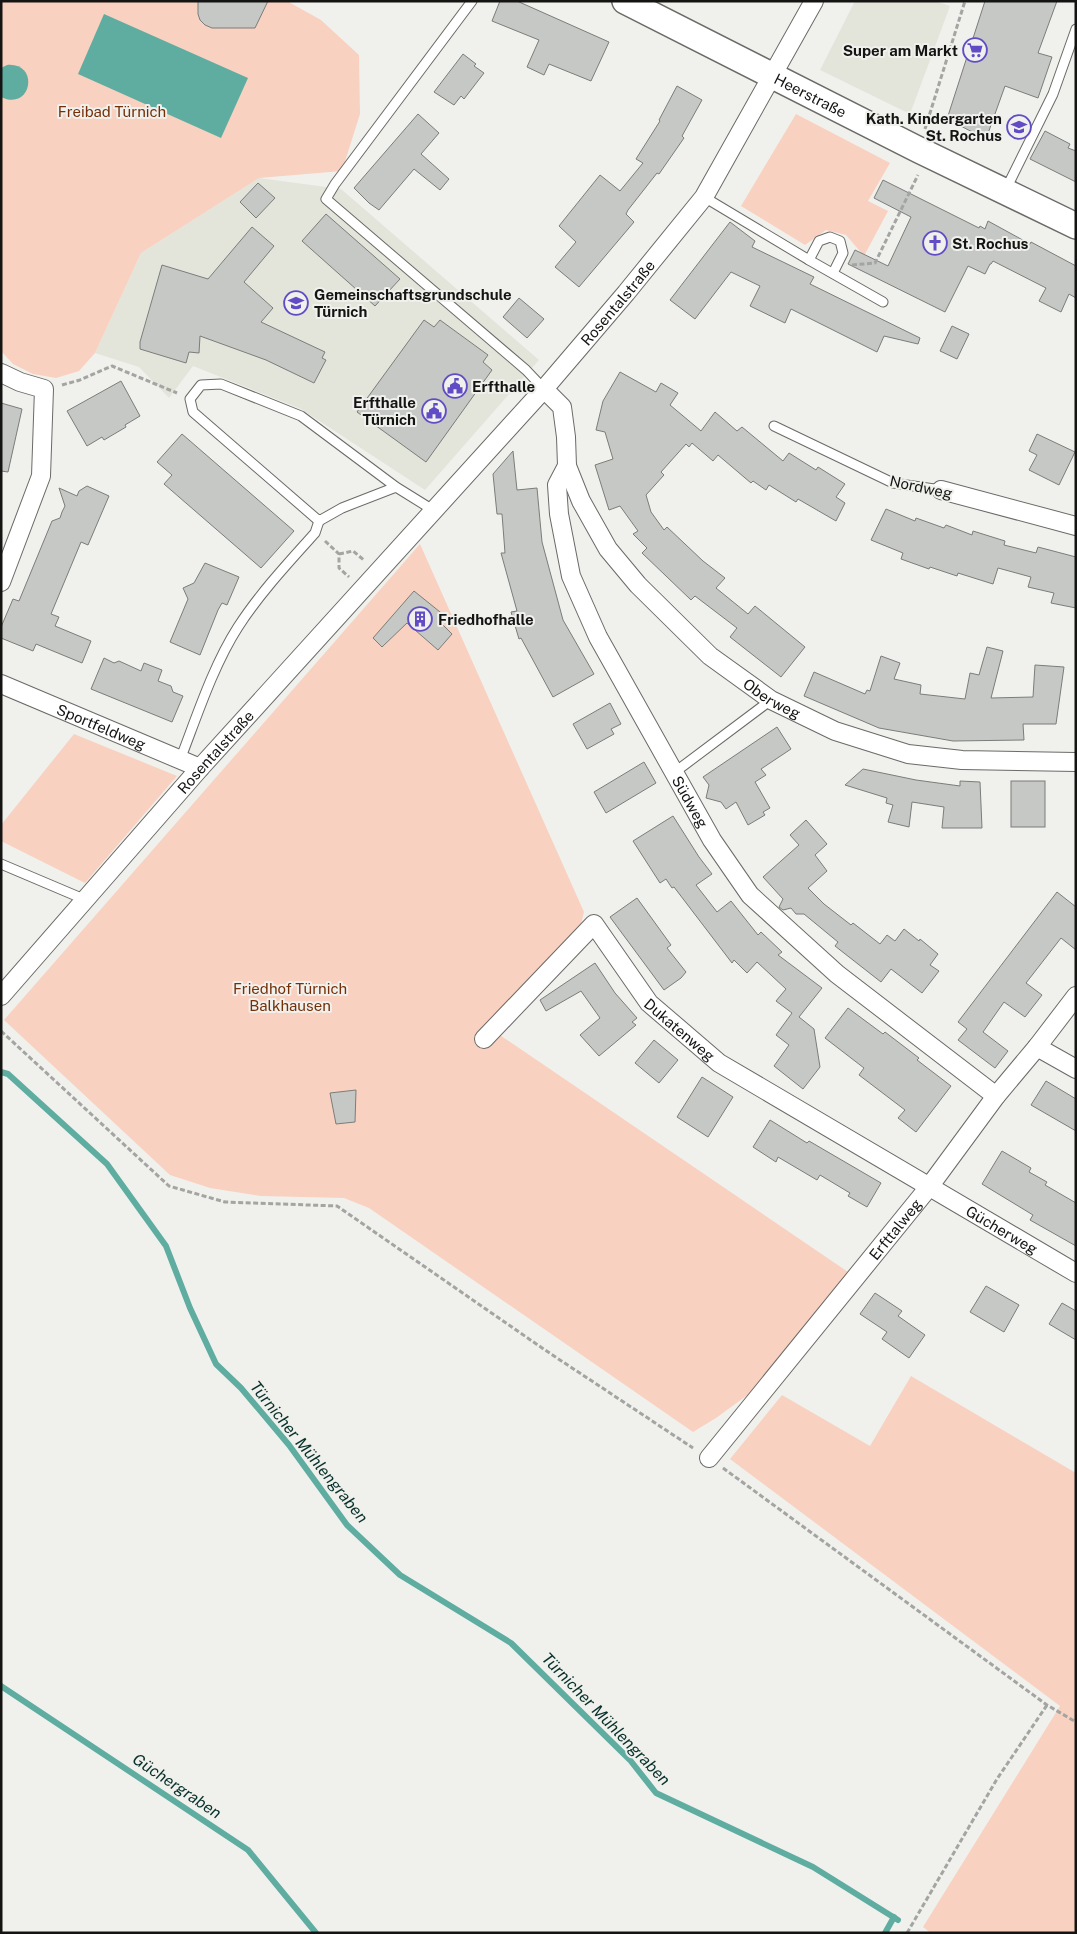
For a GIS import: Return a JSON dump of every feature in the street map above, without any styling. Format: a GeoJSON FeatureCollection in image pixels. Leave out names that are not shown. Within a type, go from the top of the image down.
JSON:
{"type":"FeatureCollection","features":[{"type":"Feature","properties":{"kind":"main road","name":"Heerstraße"},"geometry":{"type":"LineString","coordinates":[[625,1],[1076,226]]}},
{"type":"Feature","properties":{"kind":"street","name":"Rosentalstraße"},"geometry":{"type":"LineString","coordinates":[[1,996],[200,768],[544,389],[626,293],[704,197],[774,76],[814,1]]}},
{"type":"Feature","properties":{"kind":"street"},"geometry":{"type":"LineString","coordinates":[[1,372],[20,382],[44,389],[41,476],[1,582]]}},
{"type":"Feature","properties":{"kind":"street","name":"Südweg"},"geometry":{"type":"LineString","coordinates":[[544,389],[562,407],[567,466],[557,485],[559,514],[572,576],[598,637],[712,840],[750,895],[837,974],[996,1096]]}},
{"type":"Feature","properties":{"kind":"street","name":"Oberweg"},"geometry":{"type":"LineString","coordinates":[[567,466],[581,501],[608,549],[638,584],[710,656],[772,700],[835,731],[908,754],[962,760],[1076,762]]}},
{"type":"Feature","properties":{"kind":"street","name":"Nordweg"},"geometry":{"type":"LineString","coordinates":[[941,490],[1076,526]]}},
{"type":"Feature","properties":{"kind":"street","name":"Sportfeldweg"},"geometry":{"type":"LineString","coordinates":[[1,684],[200,768]]}},
{"type":"Feature","properties":{"kind":"street","name":"Dukatenweg"},"geometry":{"type":"LineString","coordinates":[[484,1039],[594,924],[649,1003],[719,1063],[929,1187]]}},
{"type":"Feature","properties":{"kind":"street","name":"Erfttalweg"},"geometry":{"type":"LineString","coordinates":[[709,1458],[929,1187],[996,1096],[1076,996]]}},
{"type":"Feature","properties":{"kind":"street"},"geometry":{"type":"LineString","coordinates":[[1037,1047],[1076,1070]]}},
{"type":"Feature","properties":{"kind":"street","name":"Gücherweg"},"geometry":{"type":"LineString","coordinates":[[929,1187],[1076,1273]]}},
{"type":"Feature","properties":{"kind":"lane"},"geometry":{"type":"LineString","coordinates":[[472,1],[335,184],[326,199],[526,370],[544,389]]}},
{"type":"Feature","properties":{"kind":"lane"},"geometry":{"type":"LineString","coordinates":[[1005,192],[1054,94],[1076,29]]}},
{"type":"Feature","properties":{"kind":"lane"},"geometry":{"type":"LineString","coordinates":[[704,197],[883,302]]}},
{"type":"Feature","properties":{"kind":"lane"},"geometry":{"type":"LineString","coordinates":[[809,260],[819,241],[830,237],[840,241],[843,253],[833,273]]}},
{"type":"Feature","properties":{"kind":"lane"},"geometry":{"type":"LineString","coordinates":[[319,521],[193,412],[190,399],[201,384],[221,384],[301,416],[396,487],[433,510]]}},
{"type":"Feature","properties":{"kind":"lane","name":"Nordweg"},"geometry":{"type":"LineString","coordinates":[[774,426],[893,484],[941,490]]}},
{"type":"Feature","properties":{"kind":"lane"},"geometry":{"type":"LineString","coordinates":[[180,760],[222,656],[237,628],[260,596],[315,533],[319,521],[342,508],[396,487]]}},
{"type":"Feature","properties":{"kind":"lane"},"geometry":{"type":"LineString","coordinates":[[675,772],[772,700]]}},
{"type":"Feature","properties":{"kind":"lane"},"geometry":{"type":"LineString","coordinates":[[1,864],[86,900]]}},
{"type":"Feature","properties":{"kind":"path"},"geometry":{"type":"LineString","coordinates":[[923,135],[965,1]]}},
{"type":"Feature","properties":{"kind":"path"},"geometry":{"type":"LineString","coordinates":[[854,266],[875,263],[921,170]]}},
{"type":"Feature","properties":{"kind":"path"},"geometry":{"type":"LineString","coordinates":[[44,389],[80,380],[112,366],[190,399]]}},
{"type":"Feature","properties":{"kind":"path"},"geometry":{"type":"LineString","coordinates":[[315,533],[339,554],[339,568],[362,588]]}},
{"type":"Feature","properties":{"kind":"path"},"geometry":{"type":"LineString","coordinates":[[339,554],[353,551],[377,572]]}},
{"type":"Feature","properties":{"kind":"path"},"geometry":{"type":"LineString","coordinates":[[1,1031],[169,1186],[225,1202],[337,1206],[545,1350],[709,1458],[1047,1705],[1076,1722]]}},
{"type":"Feature","properties":{"kind":"path"},"geometry":{"type":"LineString","coordinates":[[907,1933],[997,1779],[1047,1705]]}},
{"type":"Feature","properties":{"kind":"shaded area"},"geometry":{"type":"Polygon","coordinates":[[[855,1],[935,1],[950,6],[910,114],[820,70],[855,1]]]}},
{"type":"Feature","properties":{"kind":"shaded area","name":"Gemeinschaftsgrundschule Türnich"},"geometry":{"type":"Polygon","coordinates":[[[259,178],[341,189],[539,360],[425,490],[301,409],[193,366],[169,398],[139,367],[95,353],[141,253],[259,178]]]}},
{"type":"Feature","properties":{"kind":"green space","name":"Freibad Türnich"},"geometry":{"type":"Polygon","coordinates":[[[1,1],[287,1],[321,20],[359,55],[360,114],[342,171],[259,178],[141,253],[95,353],[79,371],[56,378],[33,374],[13,364],[1,351],[1,1]]]}},
{"type":"Feature","properties":{"kind":"green space"},"geometry":{"type":"Polygon","coordinates":[[[796,114],[890,163],[868,201],[888,211],[864,256],[846,235],[826,230],[805,245],[741,206],[796,114]]]}},
{"type":"Feature","properties":{"kind":"green space","name":"Friedhof Türnich Balkhausen"},"geometry":{"type":"Polygon","coordinates":[[[420,544],[584,912],[579,932],[488,1027],[851,1274],[764,1383],[716,1418],[693,1432],[369,1208],[344,1198],[261,1196],[210,1188],[170,1175],[4,1020],[420,544]]]}},
{"type":"Feature","properties":{"kind":"green space"},"geometry":{"type":"Polygon","coordinates":[[[74,734],[177,776],[85,883],[1,841],[1,825],[74,734]]]}},
{"type":"Feature","properties":{"kind":"green space"},"geometry":{"type":"Polygon","coordinates":[[[911,1376],[1076,1473],[1076,1933],[931,1933],[923,1927],[1060,1706],[730,1459],[782,1395],[870,1446],[911,1376]]]}},
{"type":"Feature","properties":{"kind":"water"},"geometry":{"type":"Polygon","coordinates":[[[104,14],[248,78],[221,138],[78,74],[104,14]]]}},
{"type":"Feature","properties":{"kind":"water"},"geometry":{"type":"Polygon","coordinates":[[[7,65],[17,66],[24,71],[28,78],[25,93],[20,98],[12,100],[1,97],[1,68],[7,65]]]}},
{"type":"Feature","properties":{"kind":"building"},"geometry":{"type":"Polygon","coordinates":[[[198,1],[268,1],[255,28],[212,28],[200,20],[198,1]]]}},
{"type":"Feature","properties":{"kind":"building"},"geometry":{"type":"Polygon","coordinates":[[[500,1],[517,1],[609,42],[591,81],[549,64],[544,75],[527,67],[539,40],[492,21],[500,1]]]}},
{"type":"Feature","properties":{"kind":"building"},"geometry":{"type":"Polygon","coordinates":[[[985,1],[1057,1],[1038,53],[1052,57],[1038,98],[1005,86],[986,139],[947,119],[985,1]]]}},
{"type":"Feature","properties":{"kind":"building"},"geometry":{"type":"Polygon","coordinates":[[[463,54],[476,64],[474,66],[484,73],[464,99],[461,96],[454,105],[434,92],[463,54]]]}},
{"type":"Feature","properties":{"kind":"building"},"geometry":{"type":"Polygon","coordinates":[[[677,86],[702,100],[682,136],[684,138],[659,174],[657,173],[628,210],[626,214],[634,222],[579,287],[555,267],[576,242],[559,226],[600,175],[620,191],[643,163],[636,159],[660,121],[677,86]]]}},
{"type":"Feature","properties":{"kind":"building"},"geometry":{"type":"Polygon","coordinates":[[[418,114],[439,133],[421,154],[449,179],[440,190],[414,169],[379,210],[354,188],[418,114]]]}},
{"type":"Feature","properties":{"kind":"building"},"geometry":{"type":"Polygon","coordinates":[[[1045,131],[1070,144],[1068,148],[1076,151],[1076,182],[1030,159],[1045,131]]]}},
{"type":"Feature","properties":{"kind":"building"},"geometry":{"type":"Polygon","coordinates":[[[883,180],[979,228],[980,226],[985,229],[988,221],[1076,266],[1076,298],[1069,294],[1061,312],[1039,301],[1046,288],[993,261],[985,274],[968,266],[945,312],[848,264],[855,250],[888,266],[911,217],[874,198],[883,180]]]}},
{"type":"Feature","properties":{"kind":"building"},"geometry":{"type":"Polygon","coordinates":[[[258,183],[275,198],[256,218],[240,202],[258,183]]]}},
{"type":"Feature","properties":{"kind":"building"},"geometry":{"type":"Polygon","coordinates":[[[326,214],[400,279],[375,306],[302,241],[326,214]]]}},
{"type":"Feature","properties":{"kind":"building"},"geometry":{"type":"Polygon","coordinates":[[[730,222],[755,241],[752,247],[814,277],[810,284],[920,338],[918,344],[884,336],[877,352],[791,309],[785,323],[750,306],[760,286],[731,272],[695,319],[670,300],[730,222]]]}},
{"type":"Feature","properties":{"kind":"building"},"geometry":{"type":"Polygon","coordinates":[[[252,227],[274,246],[244,282],[273,308],[261,322],[325,352],[322,358],[326,360],[314,383],[266,360],[200,336],[199,353],[189,352],[186,363],[140,349],[140,342],[162,265],[208,279],[252,227]]]}},
{"type":"Feature","properties":{"kind":"building"},"geometry":{"type":"Polygon","coordinates":[[[519,298],[544,319],[527,338],[503,317],[519,298]]]}},
{"type":"Feature","properties":{"kind":"building"},"geometry":{"type":"Polygon","coordinates":[[[424,320],[434,327],[440,320],[488,355],[483,362],[492,370],[426,462],[357,412],[424,320]]]}},
{"type":"Feature","properties":{"kind":"building"},"geometry":{"type":"Polygon","coordinates":[[[952,326],[969,334],[957,359],[940,351],[952,326]]]}},
{"type":"Feature","properties":{"kind":"building"},"geometry":{"type":"Polygon","coordinates":[[[620,372],[656,392],[661,383],[678,393],[670,405],[701,431],[715,412],[737,431],[742,427],[783,461],[789,453],[816,470],[818,467],[845,484],[836,497],[845,503],[836,521],[798,499],[796,502],[769,485],[766,490],[753,481],[751,483],[718,455],[713,461],[692,443],[689,447],[686,444],[661,472],[664,475],[646,495],[651,512],[664,530],[667,527],[703,561],[725,578],[716,588],[748,614],[755,606],[805,647],[781,677],[730,637],[737,628],[695,596],[691,600],[642,553],[647,548],[633,534],[638,531],[620,506],[609,510],[595,465],[613,459],[605,432],[596,430],[603,401],[620,372]]]}},
{"type":"Feature","properties":{"kind":"building"},"geometry":{"type":"Polygon","coordinates":[[[121,381],[140,416],[104,440],[102,437],[87,446],[67,411],[121,381]]]}},
{"type":"Feature","properties":{"kind":"building"},"geometry":{"type":"Polygon","coordinates":[[[1,403],[22,409],[8,472],[1,471],[1,403]]]}},
{"type":"Feature","properties":{"kind":"building"},"geometry":{"type":"Polygon","coordinates":[[[182,434],[294,531],[261,568],[164,484],[172,475],[157,462],[182,434]]]}},
{"type":"Feature","properties":{"kind":"building"},"geometry":{"type":"Polygon","coordinates":[[[1037,434],[1075,452],[1059,485],[1029,470],[1037,455],[1029,451],[1037,434]]]}},
{"type":"Feature","properties":{"kind":"building"},"geometry":{"type":"Polygon","coordinates":[[[513,451],[517,490],[537,488],[542,542],[563,620],[594,674],[553,697],[521,638],[519,639],[511,612],[517,611],[501,553],[505,553],[502,514],[497,514],[493,474],[513,451]]]}},
{"type":"Feature","properties":{"kind":"building"},"geometry":{"type":"Polygon","coordinates":[[[87,486],[109,496],[88,545],[81,542],[51,614],[59,617],[55,626],[91,641],[82,663],[36,644],[33,651],[1,638],[1,627],[13,599],[19,601],[52,521],[60,518],[65,506],[59,488],[77,496],[79,491],[87,486]]]}},
{"type":"Feature","properties":{"kind":"building"},"geometry":{"type":"Polygon","coordinates":[[[886,509],[915,521],[916,518],[944,528],[946,525],[972,535],[973,531],[1005,541],[1004,545],[1036,553],[1038,547],[1076,557],[1076,608],[1051,603],[1054,593],[1028,587],[1031,577],[998,568],[993,584],[958,573],[957,576],[930,567],[929,569],[901,559],[903,553],[871,540],[886,509]]]}},
{"type":"Feature","properties":{"kind":"building"},"geometry":{"type":"Polygon","coordinates":[[[205,563],[239,577],[227,605],[222,603],[218,610],[200,655],[170,642],[188,599],[183,588],[194,583],[205,563]]]}},
{"type":"Feature","properties":{"kind":"building","name":"Friedhofhalle"},"geometry":{"type":"Polygon","coordinates":[[[414,591],[445,616],[440,622],[452,634],[438,650],[407,623],[382,647],[373,638],[414,591]]]}},
{"type":"Feature","properties":{"kind":"building"},"geometry":{"type":"Polygon","coordinates":[[[987,647],[1003,651],[991,698],[1033,697],[1035,665],[1064,667],[1056,724],[1023,724],[1024,740],[953,741],[879,728],[804,696],[814,672],[865,694],[867,690],[870,691],[881,656],[900,663],[894,679],[921,685],[920,694],[965,699],[970,673],[979,675],[987,647]]]}},
{"type":"Feature","properties":{"kind":"building"},"geometry":{"type":"Polygon","coordinates":[[[104,658],[114,663],[119,661],[141,671],[144,663],[162,670],[158,681],[171,686],[173,692],[183,696],[172,722],[91,689],[104,658]]]}},
{"type":"Feature","properties":{"kind":"building"},"geometry":{"type":"Polygon","coordinates":[[[610,703],[621,724],[611,729],[614,734],[587,749],[573,724],[610,703]]]}},
{"type":"Feature","properties":{"kind":"building"},"geometry":{"type":"Polygon","coordinates":[[[777,727],[791,749],[761,769],[766,775],[755,782],[770,808],[763,812],[765,815],[748,825],[736,802],[726,809],[721,802],[706,798],[709,785],[703,777],[777,727]]]}},
{"type":"Feature","properties":{"kind":"building"},"geometry":{"type":"Polygon","coordinates":[[[644,762],[656,783],[606,813],[594,792],[644,762]]]}},
{"type":"Feature","properties":{"kind":"building"},"geometry":{"type":"Polygon","coordinates":[[[863,769],[916,780],[960,786],[960,781],[980,782],[982,828],[942,828],[944,807],[912,802],[909,827],[888,822],[893,805],[886,803],[887,798],[845,785],[863,769]]]}},
{"type":"Feature","properties":{"kind":"building"},"geometry":{"type":"Polygon","coordinates":[[[1011,781],[1045,781],[1045,827],[1011,827],[1011,781]]]}},
{"type":"Feature","properties":{"kind":"building"},"geometry":{"type":"Polygon","coordinates":[[[673,816],[712,874],[696,885],[717,912],[731,901],[758,935],[761,932],[782,952],[778,955],[822,988],[799,1017],[814,1029],[820,1067],[803,1089],[774,1066],[789,1045],[776,1035],[792,1013],[776,1001],[786,989],[757,962],[747,973],[734,960],[732,963],[674,887],[672,888],[666,879],[660,883],[633,841],[673,816]]]}},
{"type":"Feature","properties":{"kind":"building"},"geometry":{"type":"Polygon","coordinates":[[[806,820],[827,844],[815,855],[827,871],[808,888],[824,904],[851,925],[853,923],[880,944],[887,935],[895,941],[904,929],[938,954],[930,965],[939,971],[922,993],[891,969],[881,982],[835,946],[838,942],[804,914],[796,914],[791,908],[783,910],[779,907],[783,899],[763,877],[799,845],[790,835],[806,820]]]}},
{"type":"Feature","properties":{"kind":"building"},"geometry":{"type":"Polygon","coordinates":[[[1057,892],[1076,907],[1076,950],[1061,938],[1026,983],[1042,995],[1025,1017],[1004,1002],[983,1032],[1008,1051],[995,1068],[958,1040],[967,1029],[958,1022],[1057,892]]]}},
{"type":"Feature","properties":{"kind":"building"},"geometry":{"type":"Polygon","coordinates":[[[637,898],[671,945],[667,948],[686,972],[664,990],[610,917],[637,898]]]}},
{"type":"Feature","properties":{"kind":"building"},"geometry":{"type":"Polygon","coordinates":[[[595,963],[615,993],[637,1018],[632,1022],[636,1025],[599,1056],[580,1035],[600,1018],[581,991],[546,1011],[540,1000],[595,963]]]}},
{"type":"Feature","properties":{"kind":"building"},"geometry":{"type":"Polygon","coordinates":[[[848,1008],[883,1034],[885,1032],[951,1086],[916,1132],[898,1118],[905,1110],[859,1075],[864,1068],[825,1038],[848,1008]]]}},
{"type":"Feature","properties":{"kind":"building"},"geometry":{"type":"Polygon","coordinates":[[[654,1040],[678,1060],[659,1083],[635,1063],[654,1040]]]}},
{"type":"Feature","properties":{"kind":"building"},"geometry":{"type":"Polygon","coordinates":[[[702,1077],[733,1097],[708,1137],[677,1117],[702,1077]]]}},
{"type":"Feature","properties":{"kind":"building"},"geometry":{"type":"Polygon","coordinates":[[[1046,1081],[1076,1099],[1076,1131],[1031,1105],[1046,1081]]]}},
{"type":"Feature","properties":{"kind":"building"},"geometry":{"type":"Polygon","coordinates":[[[356,1090],[355,1122],[336,1124],[330,1093],[356,1090]]]}},
{"type":"Feature","properties":{"kind":"building"},"geometry":{"type":"Polygon","coordinates":[[[770,1120],[807,1143],[809,1141],[881,1183],[867,1207],[848,1196],[850,1193],[820,1175],[817,1180],[778,1157],[776,1162],[753,1147],[770,1120]]]}},
{"type":"Feature","properties":{"kind":"building"},"geometry":{"type":"Polygon","coordinates":[[[1002,1151],[1031,1168],[1029,1172],[1047,1182],[1045,1185],[1076,1203],[1076,1246],[1030,1220],[1033,1215],[982,1184],[1002,1151]]]}},
{"type":"Feature","properties":{"kind":"building"},"geometry":{"type":"Polygon","coordinates":[[[986,1286],[1019,1305],[1004,1332],[970,1312],[986,1286]]]}},
{"type":"Feature","properties":{"kind":"building"},"geometry":{"type":"Polygon","coordinates":[[[875,1293],[902,1311],[898,1316],[925,1335],[909,1358],[882,1339],[887,1332],[860,1314],[875,1293]]]}},
{"type":"Feature","properties":{"kind":"building"},"geometry":{"type":"Polygon","coordinates":[[[1062,1303],[1076,1311],[1076,1340],[1049,1324],[1062,1303]]]}},
{"type":"Feature","properties":{"kind":"waterway","name":"Türnicher Mühlengraben"},"geometry":{"type":"LineString","coordinates":[[1,1072],[8,1074],[107,1164],[166,1246],[190,1308],[216,1364],[241,1388],[289,1445],[347,1525],[400,1575],[511,1643],[630,1760],[656,1793],[813,1867],[898,1920]]}},
{"type":"Feature","properties":{"kind":"waterway","name":"Güchergraben"},"geometry":{"type":"LineString","coordinates":[[1,1686],[248,1850],[316,1933]]}},
{"type":"Feature","properties":{"kind":"waterway","name":"Güchergraben"},"geometry":{"type":"LineString","coordinates":[[885,1933],[894,1917]]}},
{"type":"Feature","properties":{"kind":"place","name":"Super am Markt"},"geometry":{"type":"Point","coordinates":[975,50]}},
{"type":"Feature","properties":{"kind":"place","name":"Kath. Kindergarten St. Rochus"},"geometry":{"type":"Point","coordinates":[1019,127]}},
{"type":"Feature","properties":{"kind":"place","name":"St. Rochus"},"geometry":{"type":"Point","coordinates":[935,243]}},
{"type":"Feature","properties":{"kind":"place","name":"Gemeinschaftsgrundschule Türnich"},"geometry":{"type":"Point","coordinates":[296,303]}},
{"type":"Feature","properties":{"kind":"place","name":"Erfthalle"},"geometry":{"type":"Point","coordinates":[455,386]}},
{"type":"Feature","properties":{"kind":"place","name":"Erfthalle Türnich"},"geometry":{"type":"Point","coordinates":[434,411]}},
{"type":"Feature","properties":{"kind":"place","name":"Friedhofhalle"},"geometry":{"type":"Point","coordinates":[420,619]}}]}
